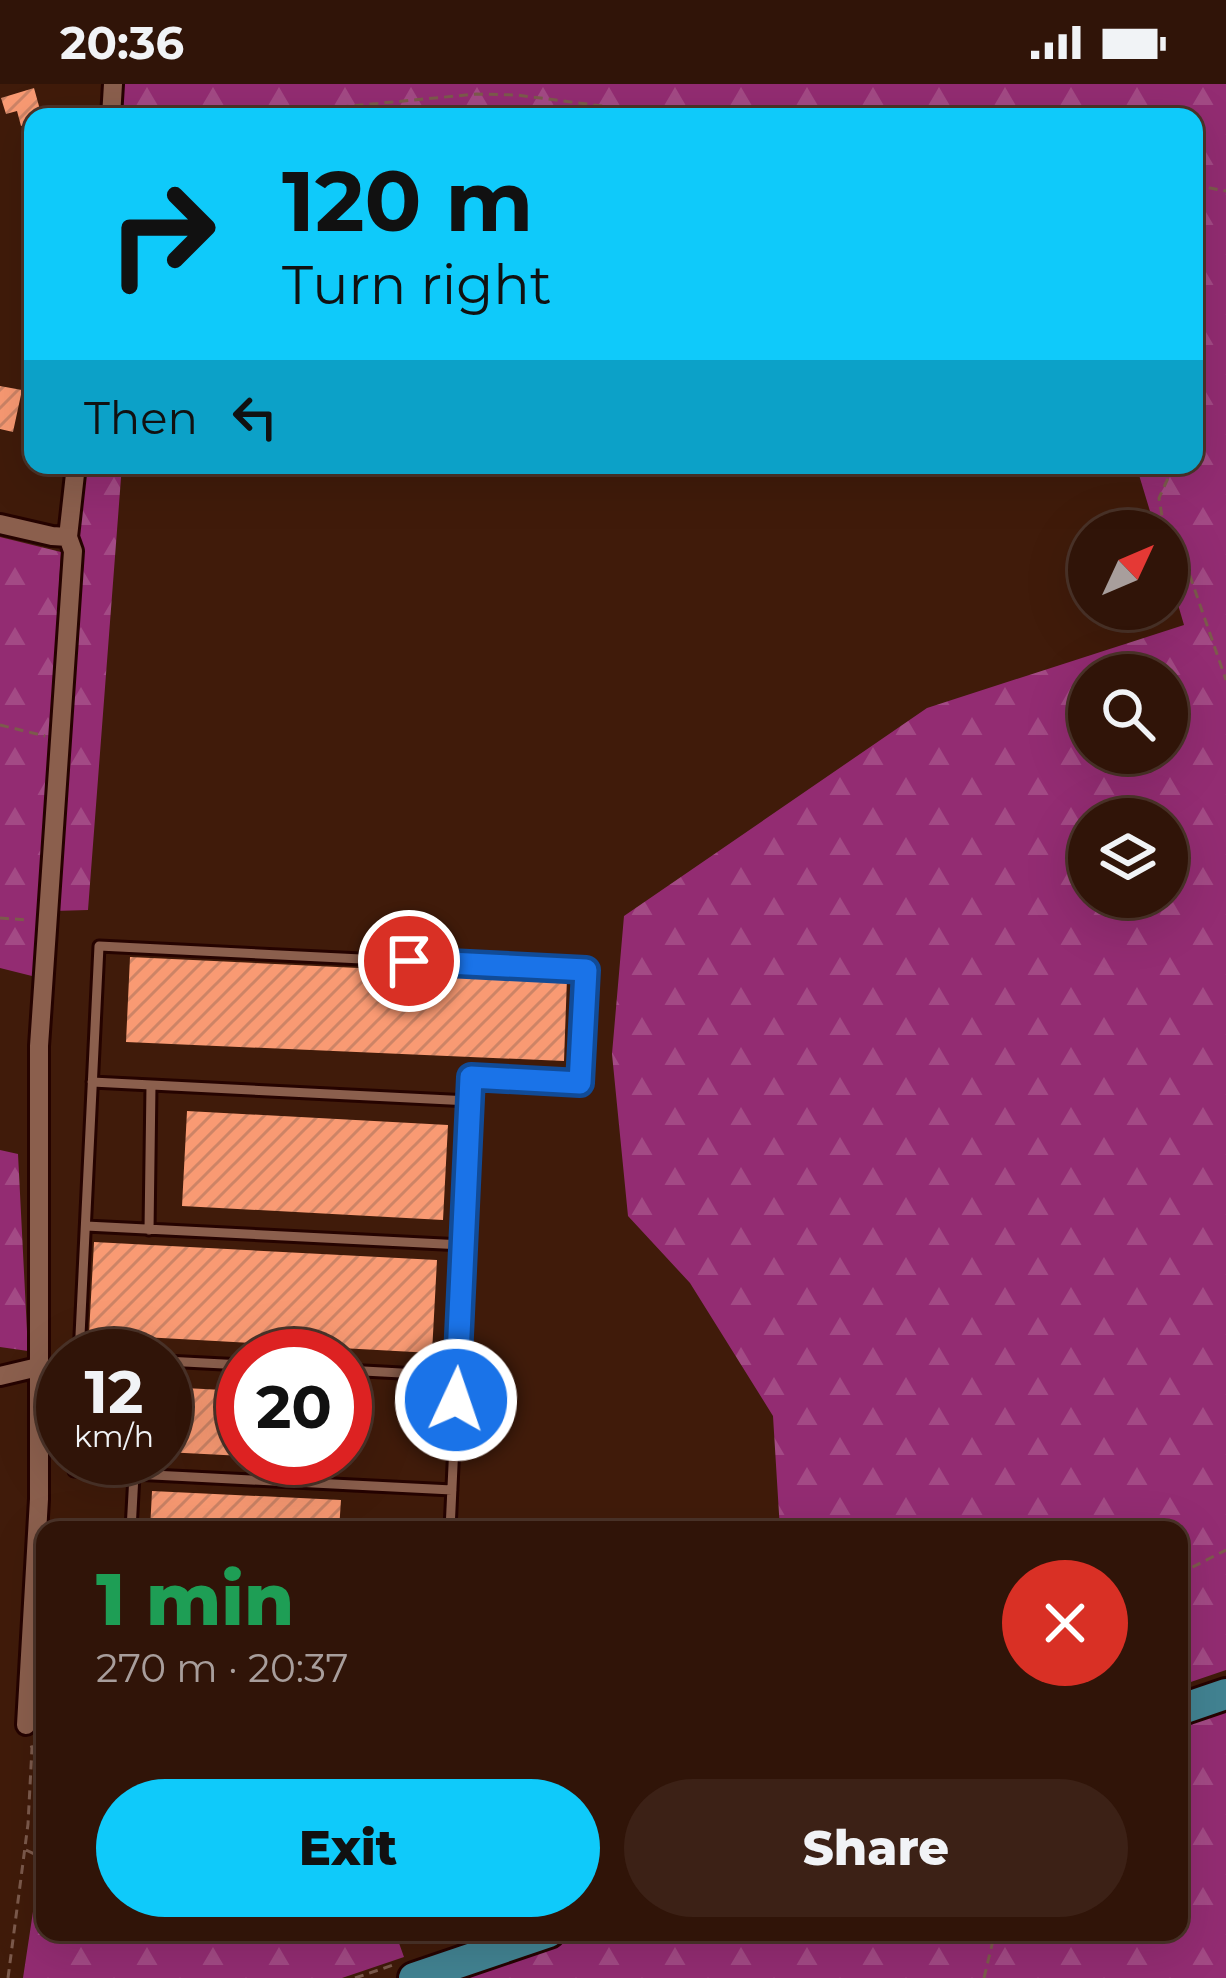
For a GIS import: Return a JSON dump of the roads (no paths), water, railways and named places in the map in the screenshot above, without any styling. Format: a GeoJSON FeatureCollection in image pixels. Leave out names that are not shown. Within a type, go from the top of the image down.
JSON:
{"type":"FeatureCollection","features":[{"type":"Feature","properties":{"kind":"main road"},"geometry":{"type":"LineString","coordinates":[[1188,1707],[1226,1694]]}},
{"type":"Feature","properties":{"kind":"main road"},"geometry":{"type":"LineString","coordinates":[[413,1978],[493,1941]]}},
{"type":"Feature","properties":{"kind":"street"},"geometry":{"type":"LineString","coordinates":[[38,1329],[38,1096],[75,474]]}},
{"type":"Feature","properties":{"kind":"street"},"geometry":{"type":"LineString","coordinates":[[0,524],[68,537]]}},
{"type":"Feature","properties":{"kind":"street"},"geometry":{"type":"LineString","coordinates":[[0,1376],[36,1367]]}},
{"type":"Feature","properties":{"kind":"street"},"geometry":{"type":"LineString","coordinates":[[38,1521],[39,1485]]}},
{"type":"Feature","properties":{"kind":"street"},"geometry":{"type":"LineString","coordinates":[[26,1725],[36,1551]]}},
{"type":"Feature","properties":{"kind":"lane"},"geometry":{"type":"LineString","coordinates":[[81,1329],[99,946],[586,970],[580,1083],[471,1077],[450,1521]]}},
{"type":"Feature","properties":{"kind":"lane"},"geometry":{"type":"LineString","coordinates":[[92,1082],[470,1101]]}},
{"type":"Feature","properties":{"kind":"lane"},"geometry":{"type":"LineString","coordinates":[[149,1229],[152,1085]]}},
{"type":"Feature","properties":{"kind":"lane"},"geometry":{"type":"LineString","coordinates":[[86,1226],[464,1245]]}},
{"type":"Feature","properties":{"kind":"lane"},"geometry":{"type":"LineString","coordinates":[[372,1371],[457,1376]]}},
{"type":"Feature","properties":{"kind":"lane"},"geometry":{"type":"LineString","coordinates":[[192,1477],[452,1490]]}},
{"type":"Feature","properties":{"kind":"lane"},"geometry":{"type":"LineString","coordinates":[[131,1521],[133,1485]]}}]}
